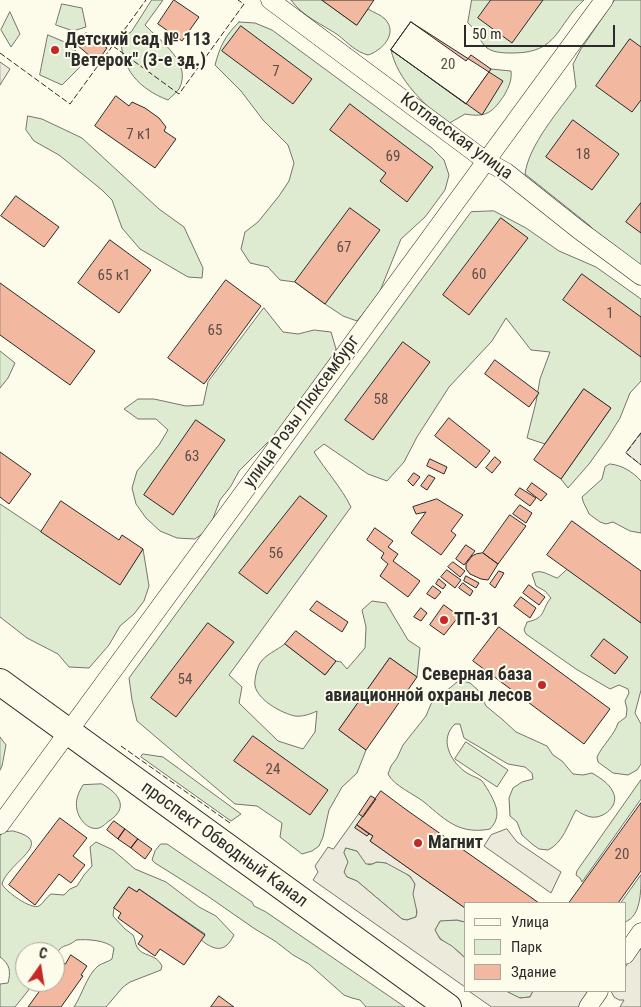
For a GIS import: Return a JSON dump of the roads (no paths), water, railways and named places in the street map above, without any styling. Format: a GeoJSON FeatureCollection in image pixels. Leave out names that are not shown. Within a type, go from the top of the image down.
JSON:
{"type":"FeatureCollection","features":[{"type":"Feature","properties":{"kind":"main road","name":"проспект Обводный Канал"},"geometry":{"type":"LineString","coordinates":[[0,682],[448,1007]]}},
{"type":"Feature","properties":{"kind":"street","name":"Котласская улица"},"geometry":{"type":"LineString","coordinates":[[270,0],[486,161],[506,172],[641,276]]}},
{"type":"Feature","properties":{"kind":"street","name":"улица Розы Люксембург"},"geometry":{"type":"LineString","coordinates":[[0,825],[604,0]]}},
{"type":"Feature","properties":{"kind":"street"},"geometry":{"type":"LineString","coordinates":[[626,954],[641,932]]}},
{"type":"Feature","properties":{"kind":"street"},"geometry":{"type":"LineString","coordinates":[[588,1007],[598,992]]}},
{"type":"Feature","properties":{"kind":"place","name":"Детский сад № 113 \"Ветерок\" (3-е зд.)"},"geometry":{"type":"Point","coordinates":[55,50]}},
{"type":"Feature","properties":{"kind":"place","name":"ТП-31"},"geometry":{"type":"Point","coordinates":[444,620]}},
{"type":"Feature","properties":{"kind":"place","name":"Северная база авиационной охраны лесов"},"geometry":{"type":"Point","coordinates":[542,685]}},
{"type":"Feature","properties":{"kind":"place","name":"Магнит"},"geometry":{"type":"Point","coordinates":[418,843]}}]}
